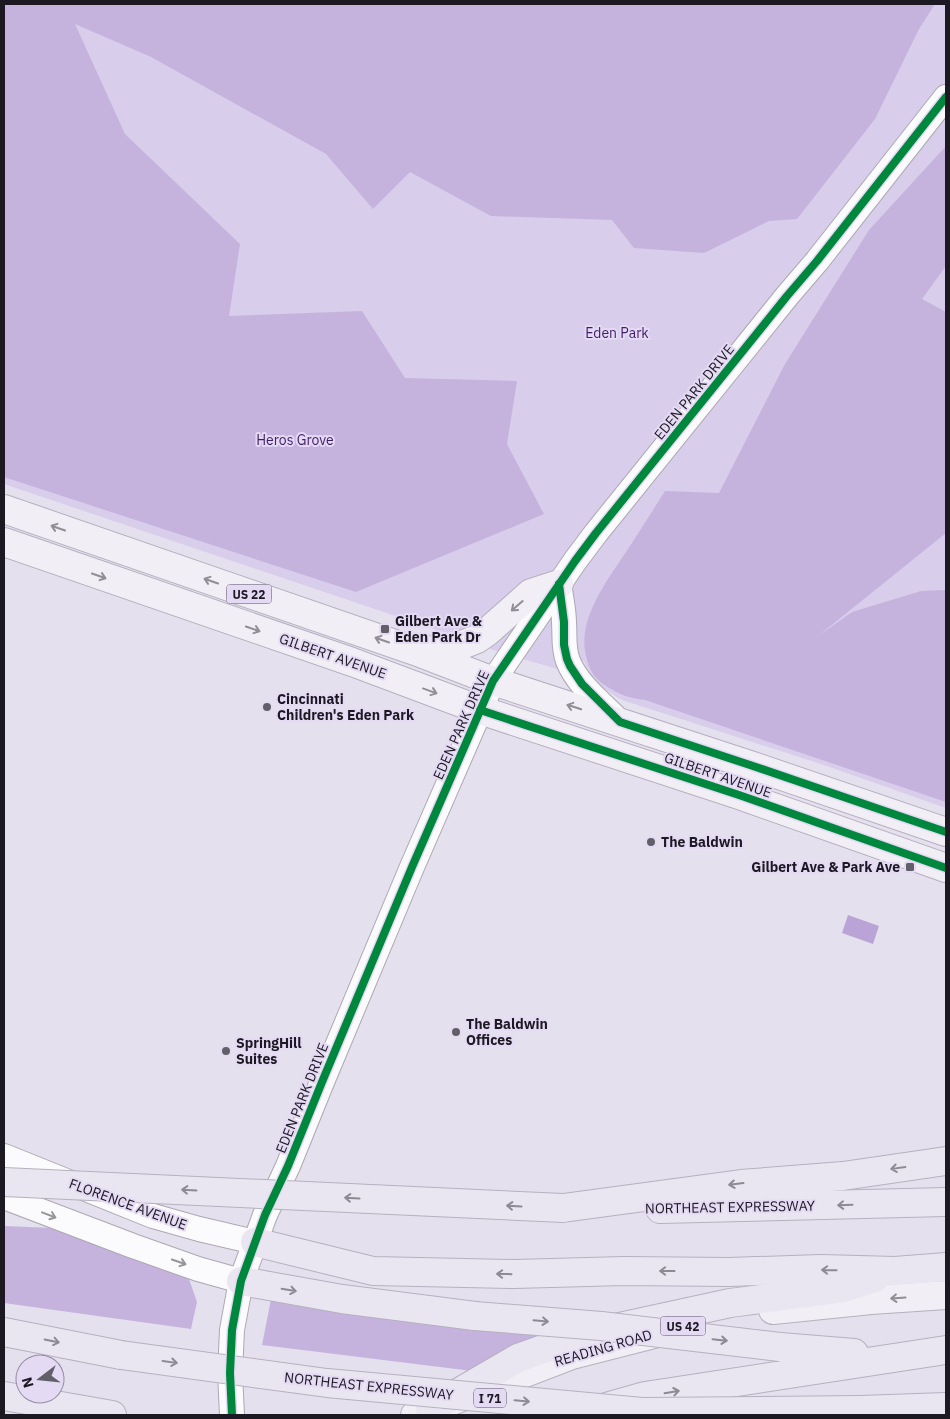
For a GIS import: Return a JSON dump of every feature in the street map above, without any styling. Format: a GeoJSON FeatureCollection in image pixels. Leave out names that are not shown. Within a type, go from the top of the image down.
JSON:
{"type":"FeatureCollection","features":[{"type":"Feature","properties":{"kind":"highway"},"geometry":{"type":"LineString","coordinates":[[563,1208],[741,1184],[843,1176],[946,1161]]}},
{"type":"Feature","properties":{"kind":"highway","name":"NORTHEAST EXPRESSWAY"},"geometry":{"type":"LineString","coordinates":[[4,1182],[563,1208],[683,1209],[946,1202]]}},
{"type":"Feature","properties":{"kind":"highway"},"geometry":{"type":"LineString","coordinates":[[255,1242],[373,1271],[514,1274],[624,1271],[729,1272],[821,1269],[895,1271],[946,1267]]}},
{"type":"Feature","properties":{"kind":"highway"},"geometry":{"type":"LineString","coordinates":[[423,1412],[518,1358],[582,1335],[730,1303],[844,1288],[895,1271]]}},
{"type":"Feature","properties":{"kind":"highway"},"geometry":{"type":"LineString","coordinates":[[241,1281],[342,1299],[475,1316],[601,1326],[780,1347],[896,1357]]}},
{"type":"Feature","properties":{"kind":"highway","name":"NORTHEAST EXPRESSWAY"},"geometry":{"type":"LineString","coordinates":[[4,1332],[121,1355],[327,1383],[642,1412],[860,1410],[946,1407]]}},
{"type":"Feature","properties":{"kind":"highway"},"geometry":{"type":"LineString","coordinates":[[574,1415],[645,1396],[946,1350]]}},
{"type":"Feature","properties":{"kind":"highway"},"geometry":{"type":"LineString","coordinates":[[4,1396],[112,1415]]}},
{"type":"Feature","properties":{"kind":"main road","name":"GILBERT AVENUE"},"geometry":{"type":"LineString","coordinates":[[4,509],[415,651],[493,680],[946,832]]}},
{"type":"Feature","properties":{"kind":"main road","name":"GILBERT AVENUE"},"geometry":{"type":"LineString","coordinates":[[4,542],[352,662],[480,710],[730,792],[946,868]]}},
{"type":"Feature","properties":{"kind":"main road"},"geometry":{"type":"LineString","coordinates":[[415,651],[452,649],[477,639],[531,594],[559,584]]}},
{"type":"Feature","properties":{"kind":"main road","name":"READING ROAD"},"geometry":{"type":"LineString","coordinates":[[423,1412],[572,1355],[709,1320],[750,1312],[870,1300],[946,1295]]}},
{"type":"Feature","properties":{"kind":"street","name":"EDEN PARK DRIVE"},"geometry":{"type":"LineString","coordinates":[[232,1415],[230,1373],[232,1330],[241,1281],[265,1215],[288,1166],[377,949],[493,680],[602,525],[787,296],[817,262],[946,98]]}},
{"type":"Feature","properties":{"kind":"street"},"geometry":{"type":"LineString","coordinates":[[559,584],[564,622],[564,644],[570,666],[582,684],[620,722]]}},
{"type":"Feature","properties":{"kind":"street","name":"FLORENCE AVENUE"},"geometry":{"type":"LineString","coordinates":[[4,1156],[153,1216],[199,1230],[255,1242]]}},
{"type":"Feature","properties":{"kind":"street"},"geometry":{"type":"LineString","coordinates":[[4,1197],[133,1246],[198,1269],[241,1281]]}},
{"type":"Feature","properties":{"kind":"green space","name":"Eden Park"},"geometry":{"type":"Polygon","coordinates":[[[4,4],[946,4],[946,808],[824,765],[622,700],[594,680],[584,661],[564,669],[557,669],[493,650],[480,645],[469,626],[459,632],[446,633],[4,484],[4,4]]]}},
{"type":"Feature","properties":{"kind":"green space","name":"Heros Grove"},"geometry":{"type":"Polygon","coordinates":[[[4,4],[935,4],[919,29],[875,119],[797,219],[769,221],[704,253],[634,248],[612,220],[491,216],[410,172],[373,209],[326,154],[151,57],[75,24],[125,134],[240,244],[229,316],[362,311],[405,378],[517,381],[507,444],[544,514],[356,592],[4,477],[4,4]]]}},
{"type":"Feature","properties":{"kind":"green space"},"geometry":{"type":"Polygon","coordinates":[[[946,146],[946,266],[922,299],[946,312],[946,533],[818,636],[852,612],[921,591],[946,590],[946,802],[645,700],[620,694],[595,677],[589,666],[584,642],[590,614],[596,601],[610,575],[665,491],[719,493],[785,364],[869,230],[946,146]]]}},
{"type":"Feature","properties":{"kind":"green space"},"geometry":{"type":"Polygon","coordinates":[[[4,1226],[53,1228],[172,1271],[189,1279],[197,1302],[191,1329],[4,1303],[4,1226]]]}},
{"type":"Feature","properties":{"kind":"green space"},"geometry":{"type":"Polygon","coordinates":[[[271,1299],[286,1300],[292,1305],[549,1337],[472,1371],[262,1345],[271,1299]]]}},
{"type":"Feature","properties":{"kind":"shaded area"},"geometry":{"type":"Polygon","coordinates":[[[848,915],[879,926],[873,944],[842,933],[848,915]]]}},
{"type":"Feature","properties":{"kind":"cycle path"},"geometry":{"type":"LineString","coordinates":[[232,1415],[230,1373],[232,1330],[241,1281],[265,1215],[288,1166],[412,867],[493,681],[596,533],[817,261],[946,97]]}},
{"type":"Feature","properties":{"kind":"cycle path"},"geometry":{"type":"LineString","coordinates":[[559,584],[564,622],[564,645],[570,666],[582,684],[620,722],[946,832]]}},
{"type":"Feature","properties":{"kind":"cycle path"},"geometry":{"type":"LineString","coordinates":[[480,710],[739,795],[946,868]]}},
{"type":"Feature","properties":{"kind":"place","name":"Gilbert Ave & Eden Park Dr"},"geometry":{"type":"Point","coordinates":[385,629]}},
{"type":"Feature","properties":{"kind":"place","name":"Cincinnati Children's Eden Park"},"geometry":{"type":"Point","coordinates":[267,707]}},
{"type":"Feature","properties":{"kind":"place","name":"The Baldwin"},"geometry":{"type":"Point","coordinates":[651,842]}},
{"type":"Feature","properties":{"kind":"place","name":"Gilbert Ave & Park Ave"},"geometry":{"type":"Point","coordinates":[910,867]}},
{"type":"Feature","properties":{"kind":"place","name":"The Baldwin Offices"},"geometry":{"type":"Point","coordinates":[456,1032]}},
{"type":"Feature","properties":{"kind":"place","name":"SpringHill Suites"},"geometry":{"type":"Point","coordinates":[226,1051]}}]}
